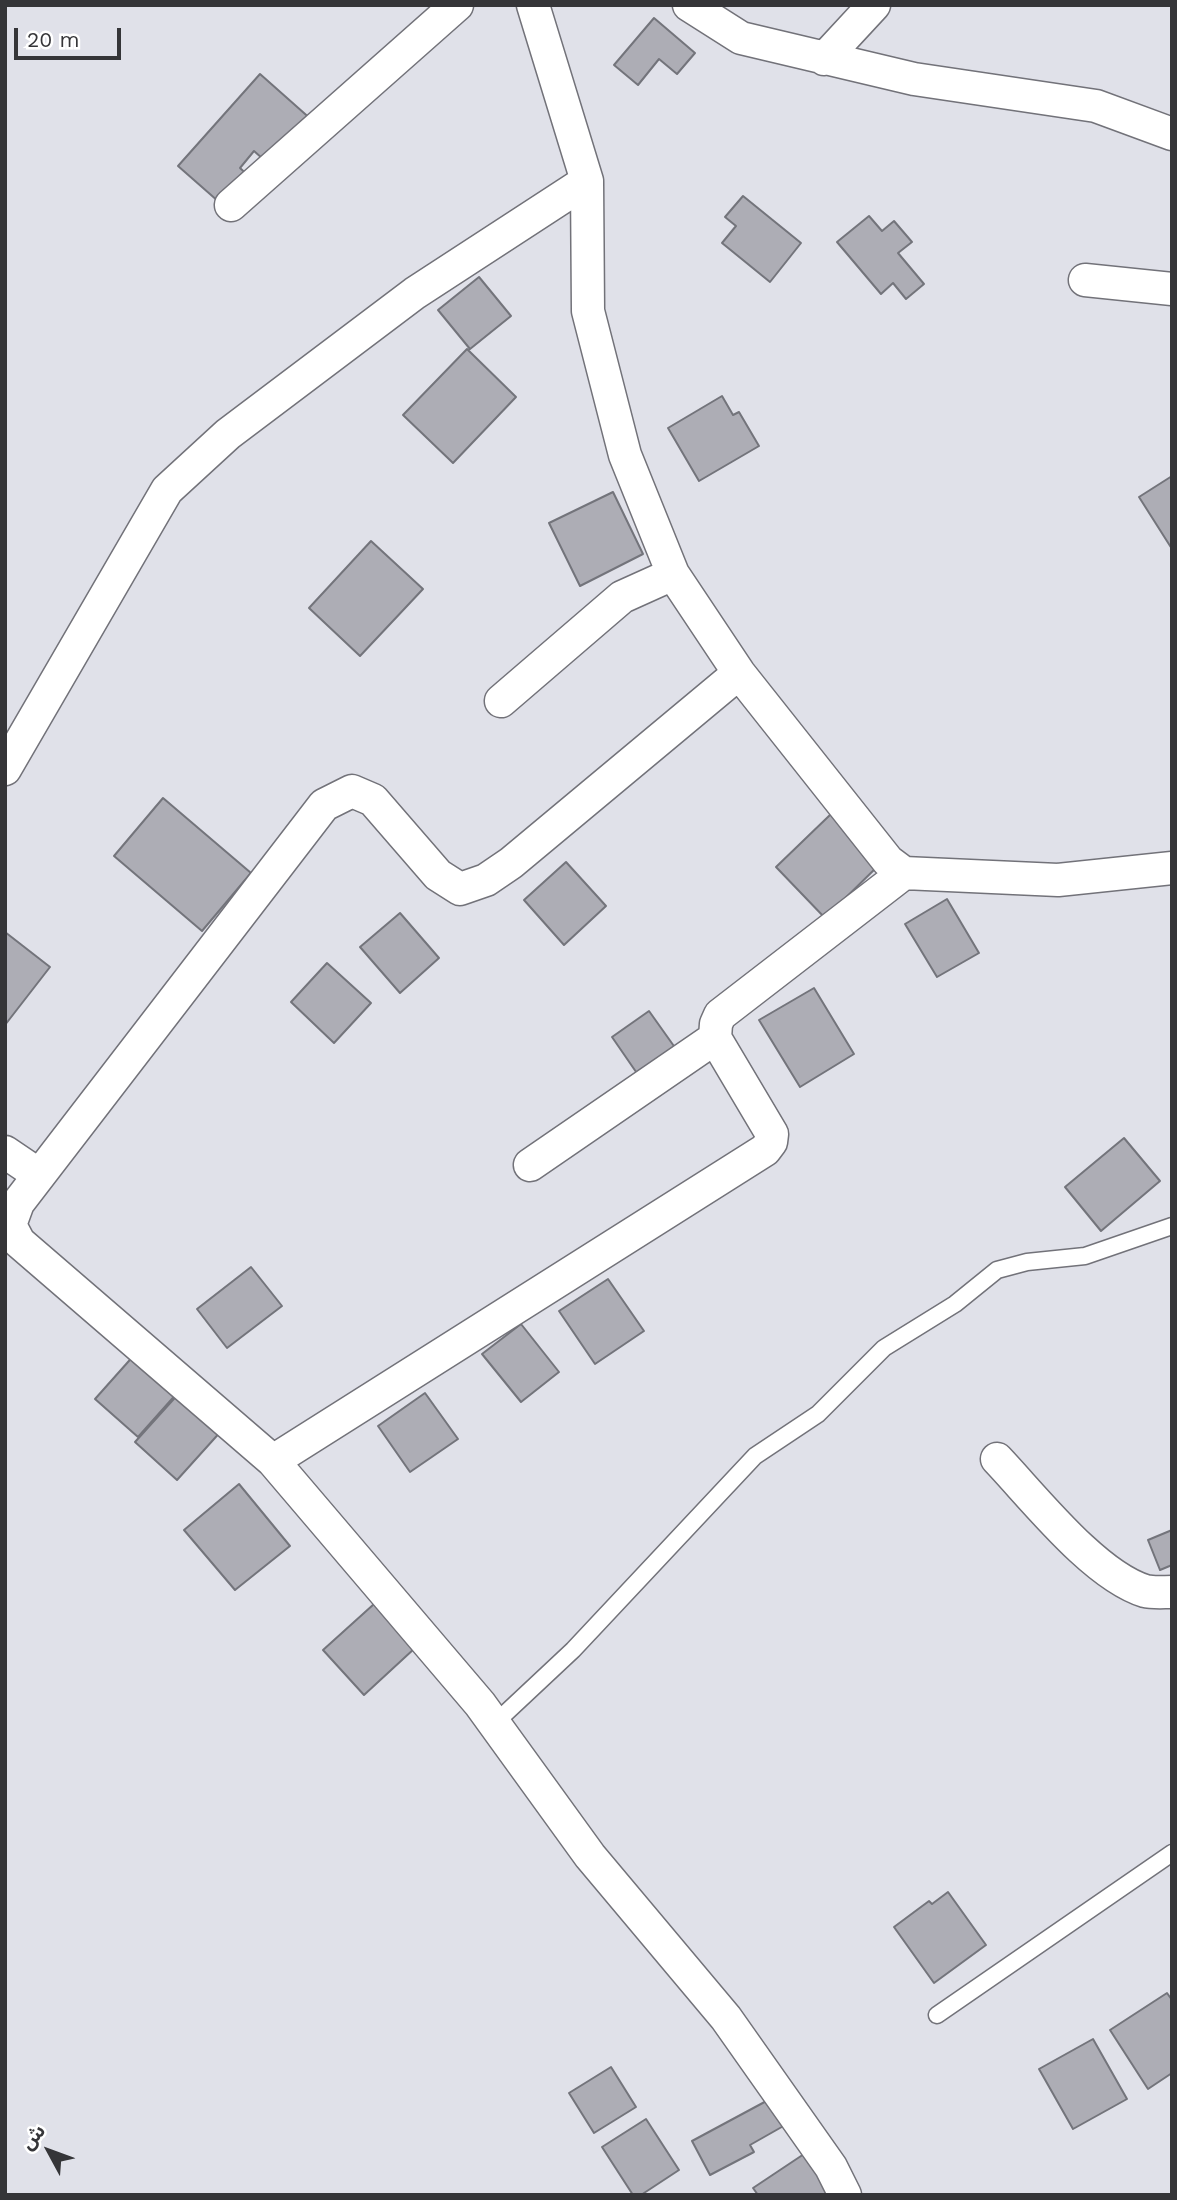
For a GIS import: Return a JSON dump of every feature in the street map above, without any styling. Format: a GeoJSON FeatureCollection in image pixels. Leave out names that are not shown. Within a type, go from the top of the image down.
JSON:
{"type":"FeatureCollection","features":[{"type":"Feature","properties":{"kind":"street"},"geometry":{"type":"LineString","coordinates":[[231,205],[457,5]]}},
{"type":"Feature","properties":{"kind":"street"},"geometry":{"type":"LineString","coordinates":[[533,5],[587,181],[589,311],[625,455],[673,574],[739,673],[888,861],[904,873],[1058,880],[1172,868]]}},
{"type":"Feature","properties":{"kind":"street"},"geometry":{"type":"LineString","coordinates":[[689,5],[741,38],[914,79],[1096,106],[1172,134]]}},
{"type":"Feature","properties":{"kind":"street"},"geometry":{"type":"LineString","coordinates":[[824,59],[874,5]]}},
{"type":"Feature","properties":{"kind":"street"},"geometry":{"type":"LineString","coordinates":[[5,769],[167,490],[228,434],[415,293],[587,181]]}},
{"type":"Feature","properties":{"kind":"street"},"geometry":{"type":"LineString","coordinates":[[1085,281],[1172,289]]}},
{"type":"Feature","properties":{"kind":"street"},"geometry":{"type":"LineString","coordinates":[[501,701],[622,597],[673,574]]}},
{"type":"Feature","properties":{"kind":"street"},"geometry":{"type":"LineString","coordinates":[[739,673],[511,863],[486,880],[460,889],[438,875],[373,800],[352,791],[324,805],[18,1203],[10,1225],[19,1242],[273,1461],[494,1724],[590,1856],[726,2018],[831,2167],[845,2195]]}},
{"type":"Feature","properties":{"kind":"street"},"geometry":{"type":"LineString","coordinates":[[273,1461],[765,1150],[771,1142],[772,1134],[715,1038],[720,1015],[904,873]]}},
{"type":"Feature","properties":{"kind":"street"},"geometry":{"type":"LineString","coordinates":[[530,1165],[715,1038]]}},
{"type":"Feature","properties":{"kind":"street"},"geometry":{"type":"LineString","coordinates":[[5,1152],[39,1175]]}},
{"type":"Feature","properties":{"kind":"street"},"geometry":{"type":"LineString","coordinates":[[997,1459],[1085,1551],[1120,1580],[1147,1591],[1172,1591]]}},
{"type":"Feature","properties":{"kind":"lane"},"geometry":{"type":"LineString","coordinates":[[494,1724],[573,1650],[755,1456],[818,1414],[884,1348],[955,1304],[997,1270],[1027,1262],[1085,1256],[1172,1226]]}},
{"type":"Feature","properties":{"kind":"lane"},"geometry":{"type":"LineString","coordinates":[[937,2015],[1172,1853]]}},
{"type":"Feature","properties":{"kind":"building"},"geometry":{"type":"Polygon","coordinates":[[[654,18],[695,53],[677,74],[659,59],[638,85],[614,65],[654,18]]]}},
{"type":"Feature","properties":{"kind":"building"},"geometry":{"type":"Polygon","coordinates":[[[260,74],[313,121],[272,167],[254,151],[240,168],[253,180],[227,209],[178,166],[260,74]]]}},
{"type":"Feature","properties":{"kind":"building"},"geometry":{"type":"Polygon","coordinates":[[[743,196],[801,243],[770,282],[722,243],[736,226],[725,217],[743,196]]]}},
{"type":"Feature","properties":{"kind":"building"},"geometry":{"type":"Polygon","coordinates":[[[869,216],[882,231],[894,221],[912,242],[898,253],[924,284],[906,299],[893,283],[881,294],[837,242],[869,216]]]}},
{"type":"Feature","properties":{"kind":"building"},"geometry":{"type":"Polygon","coordinates":[[[479,277],[511,316],[470,349],[438,310],[479,277]]]}},
{"type":"Feature","properties":{"kind":"building"},"geometry":{"type":"Polygon","coordinates":[[[467,349],[516,397],[453,463],[403,415],[467,349]]]}},
{"type":"Feature","properties":{"kind":"building"},"geometry":{"type":"Polygon","coordinates":[[[722,396],[733,415],[739,412],[759,446],[699,481],[668,428],[722,396]]]}},
{"type":"Feature","properties":{"kind":"building"},"geometry":{"type":"Polygon","coordinates":[[[1172,476],[1172,549],[1139,497],[1172,476]]]}},
{"type":"Feature","properties":{"kind":"building"},"geometry":{"type":"Polygon","coordinates":[[[613,492],[643,554],[580,586],[549,523],[613,492]]]}},
{"type":"Feature","properties":{"kind":"building"},"geometry":{"type":"Polygon","coordinates":[[[371,541],[423,589],[360,656],[309,608],[371,541]]]}},
{"type":"Feature","properties":{"kind":"building"},"geometry":{"type":"Polygon","coordinates":[[[163,798],[251,873],[202,931],[114,856],[163,798]]]}},
{"type":"Feature","properties":{"kind":"building"},"geometry":{"type":"Polygon","coordinates":[[[831,814],[880,864],[825,918],[776,867],[831,814]]]}},
{"type":"Feature","properties":{"kind":"building"},"geometry":{"type":"Polygon","coordinates":[[[566,862],[606,906],[564,945],[524,900],[566,862]]]}},
{"type":"Feature","properties":{"kind":"building"},"geometry":{"type":"Polygon","coordinates":[[[947,899],[979,953],[937,977],[905,924],[947,899]]]}},
{"type":"Feature","properties":{"kind":"building"},"geometry":{"type":"Polygon","coordinates":[[[400,913],[439,958],[400,993],[360,947],[400,913]]]}},
{"type":"Feature","properties":{"kind":"building"},"geometry":{"type":"Polygon","coordinates":[[[5,932],[50,967],[5,1025],[5,932]]]}},
{"type":"Feature","properties":{"kind":"building"},"geometry":{"type":"Polygon","coordinates":[[[327,963],[371,1003],[334,1043],[291,1002],[327,963]]]}},
{"type":"Feature","properties":{"kind":"building"},"geometry":{"type":"Polygon","coordinates":[[[814,988],[854,1054],[800,1087],[759,1020],[814,988]]]}},
{"type":"Feature","properties":{"kind":"building"},"geometry":{"type":"Polygon","coordinates":[[[649,1011],[681,1056],[643,1082],[612,1037],[649,1011]]]}},
{"type":"Feature","properties":{"kind":"building"},"geometry":{"type":"Polygon","coordinates":[[[1124,1138],[1160,1181],[1101,1231],[1065,1187],[1124,1138]]]}},
{"type":"Feature","properties":{"kind":"building"},"geometry":{"type":"Polygon","coordinates":[[[251,1267],[282,1306],[227,1348],[197,1309],[251,1267]]]}},
{"type":"Feature","properties":{"kind":"building"},"geometry":{"type":"Polygon","coordinates":[[[608,1279],[644,1331],[595,1364],[559,1311],[608,1279]]]}},
{"type":"Feature","properties":{"kind":"building"},"geometry":{"type":"Polygon","coordinates":[[[521,1324],[559,1372],[521,1402],[482,1354],[521,1324]]]}},
{"type":"Feature","properties":{"kind":"building"},"geometry":{"type":"Polygon","coordinates":[[[136,1353],[179,1391],[138,1437],[95,1399],[136,1353]]]}},
{"type":"Feature","properties":{"kind":"building"},"geometry":{"type":"Polygon","coordinates":[[[181,1391],[223,1429],[177,1480],[135,1442],[181,1391]]]}},
{"type":"Feature","properties":{"kind":"building"},"geometry":{"type":"Polygon","coordinates":[[[425,1393],[458,1439],[410,1472],[378,1426],[425,1393]]]}},
{"type":"Feature","properties":{"kind":"building"},"geometry":{"type":"Polygon","coordinates":[[[239,1484],[290,1546],[235,1590],[184,1530],[239,1484]]]}},
{"type":"Feature","properties":{"kind":"building"},"geometry":{"type":"Polygon","coordinates":[[[1172,1530],[1172,1565],[1160,1570],[1148,1540],[1172,1530]]]}},
{"type":"Feature","properties":{"kind":"building"},"geometry":{"type":"Polygon","coordinates":[[[374,1604],[415,1648],[364,1695],[323,1650],[374,1604]]]}},
{"type":"Feature","properties":{"kind":"building"},"geometry":{"type":"Polygon","coordinates":[[[948,1892],[986,1945],[934,1983],[894,1927],[929,1901],[932,1904],[948,1892]]]}},
{"type":"Feature","properties":{"kind":"building"},"geometry":{"type":"Polygon","coordinates":[[[1167,1993],[1172,2000],[1172,2073],[1148,2089],[1110,2030],[1167,1993]]]}},
{"type":"Feature","properties":{"kind":"building"},"geometry":{"type":"Polygon","coordinates":[[[1093,2039],[1127,2099],[1073,2129],[1039,2069],[1093,2039]]]}},
{"type":"Feature","properties":{"kind":"building"},"geometry":{"type":"Polygon","coordinates":[[[611,2067],[636,2107],[594,2133],[569,2093],[611,2067]]]}},
{"type":"Feature","properties":{"kind":"building"},"geometry":{"type":"Polygon","coordinates":[[[772,2098],[787,2124],[750,2145],[754,2152],[710,2175],[692,2141],[772,2098]]]}},
{"type":"Feature","properties":{"kind":"building"},"geometry":{"type":"Polygon","coordinates":[[[646,2119],[679,2170],[641,2195],[633,2195],[602,2147],[646,2119]]]}},
{"type":"Feature","properties":{"kind":"building"},"geometry":{"type":"Polygon","coordinates":[[[804,2154],[830,2195],[758,2195],[753,2188],[804,2154]]]}}]}
